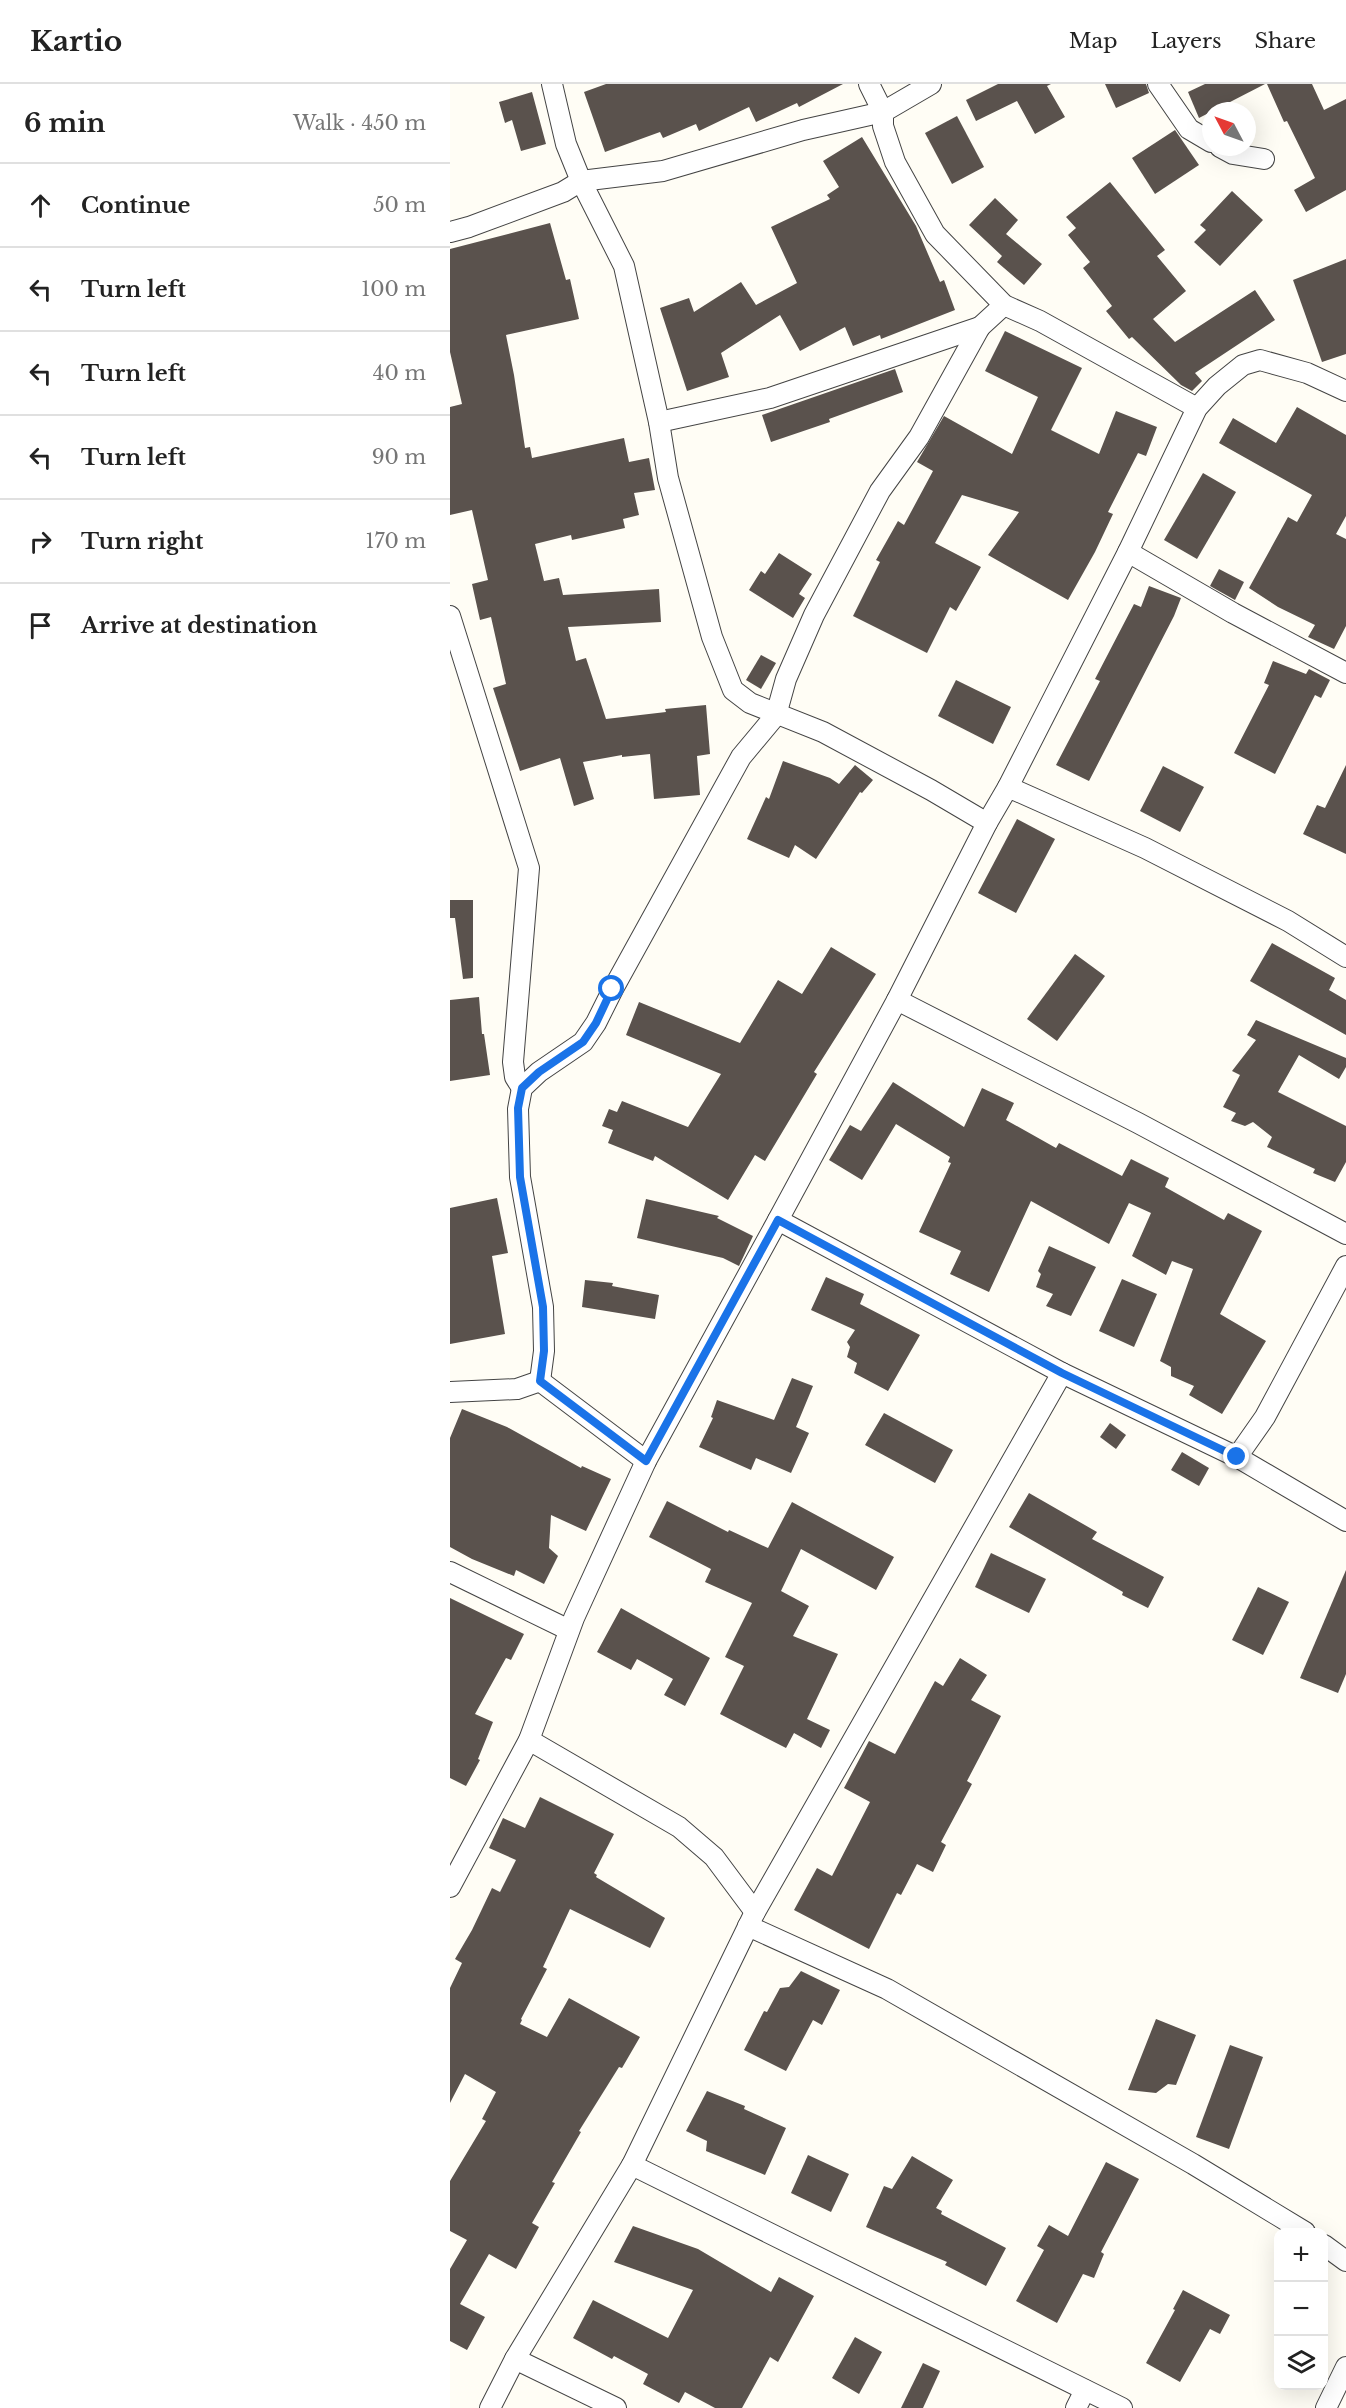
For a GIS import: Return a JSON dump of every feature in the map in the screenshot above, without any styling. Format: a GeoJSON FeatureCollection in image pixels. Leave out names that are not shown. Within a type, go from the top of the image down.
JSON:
{"type":"FeatureCollection","features":[{"type":"Feature","properties":{"kind":"street"},"geometry":{"type":"LineString","coordinates":[[552,84],[566,144],[581,181],[624,266],[659,422],[668,478],[712,637],[733,690],[750,703],[823,732],[987,823]]}},
{"type":"Feature","properties":{"kind":"street"},"geometry":{"type":"LineString","coordinates":[[869,84],[883,112],[883,126],[894,162],[936,234],[1004,305],[1040,321],[1197,408]]}},
{"type":"Feature","properties":{"kind":"street"},"geometry":{"type":"LineString","coordinates":[[450,232],[563,192],[581,181],[663,171],[802,130],[883,112],[931,84]]}},
{"type":"Feature","properties":{"kind":"street"},"geometry":{"type":"LineString","coordinates":[[1158,84],[1189,129],[1202,137]]}},
{"type":"Feature","properties":{"kind":"street"},"geometry":{"type":"LineString","coordinates":[[1245,156],[1264,159]]}},
{"type":"Feature","properties":{"kind":"street"},"geometry":{"type":"LineString","coordinates":[[540,1381],[544,1351],[543,1307],[520,1177],[518,1108],[522,1088],[539,1072],[583,1042],[596,1023],[612,989],[741,757],[776,715],[786,679],[820,604],[880,491],[919,437],[980,327],[1004,305]]}},
{"type":"Feature","properties":{"kind":"street"},"geometry":{"type":"LineString","coordinates":[[659,422],[770,398],[980,327]]}},
{"type":"Feature","properties":{"kind":"street"},"geometry":{"type":"LineString","coordinates":[[450,1887],[529,1740],[569,1630],[646,1461],[897,1000],[987,823],[1008,788],[1128,552],[1197,408],[1217,386],[1243,365],[1260,360],[1307,373],[1346,391]]}},
{"type":"Feature","properties":{"kind":"street"},"geometry":{"type":"LineString","coordinates":[[1128,552],[1233,613],[1346,674]]}},
{"type":"Feature","properties":{"kind":"street"},"geometry":{"type":"LineString","coordinates":[[450,616],[530,868],[513,1062],[515,1077],[522,1088]]}},
{"type":"Feature","properties":{"kind":"street"},"geometry":{"type":"LineString","coordinates":[[1008,788],[1145,848],[1288,921],[1346,957]]}},
{"type":"Feature","properties":{"kind":"street"},"geometry":{"type":"LineString","coordinates":[[897,1000],[1138,1123],[1346,1234]]}},
{"type":"Feature","properties":{"kind":"street"},"geometry":{"type":"LineString","coordinates":[[778,1220],[1062,1373],[1237,1457],[1346,1521]]}},
{"type":"Feature","properties":{"kind":"street"},"geometry":{"type":"LineString","coordinates":[[1237,1457],[1265,1417],[1346,1266]]}},
{"type":"Feature","properties":{"kind":"street"},"geometry":{"type":"LineString","coordinates":[[490,2408],[515,2359],[632,2165],[752,1919],[1062,1373]]}},
{"type":"Feature","properties":{"kind":"street"},"geometry":{"type":"LineString","coordinates":[[450,1392],[517,1389],[540,1381]]}},
{"type":"Feature","properties":{"kind":"street"},"geometry":{"type":"LineString","coordinates":[[540,1381],[646,1461]]}},
{"type":"Feature","properties":{"kind":"street"},"geometry":{"type":"LineString","coordinates":[[450,1572],[569,1630]]}},
{"type":"Feature","properties":{"kind":"street"},"geometry":{"type":"LineString","coordinates":[[529,1740],[679,1827],[714,1857],[752,1919],[886,1989],[1193,2164],[1298,2228]]}},
{"type":"Feature","properties":{"kind":"street"},"geometry":{"type":"LineString","coordinates":[[632,2165],[1122,2408]]}},
{"type":"Feature","properties":{"kind":"street"},"geometry":{"type":"LineString","coordinates":[[1328,2248],[1346,2261]]}},
{"type":"Feature","properties":{"kind":"street"},"geometry":{"type":"LineString","coordinates":[[515,2359],[616,2408]]}},
{"type":"Feature","properties":{"kind":"street"},"geometry":{"type":"LineString","coordinates":[[1326,2408],[1346,2367]]}},
{"type":"Feature","properties":{"kind":"street"},"geometry":{"type":"LineString","coordinates":[[1076,2408],[1085,2390]]}},
{"type":"Feature","properties":{"kind":"building"},"geometry":{"type":"Polygon","coordinates":[[[606,84],[843,84],[799,107],[797,103],[756,122],[749,107],[699,131],[696,124],[663,138],[660,132],[605,152],[584,92],[606,84]]]}},
{"type":"Feature","properties":{"kind":"building"},"geometry":{"type":"Polygon","coordinates":[[[998,84],[1051,84],[1047,86],[1065,117],[1035,134],[1017,101],[976,121],[966,100],[998,84]]]}},
{"type":"Feature","properties":{"kind":"building"},"geometry":{"type":"Polygon","coordinates":[[[1105,84],[1146,84],[1149,93],[1116,108],[1105,84]]]}},
{"type":"Feature","properties":{"kind":"building"},"geometry":{"type":"Polygon","coordinates":[[[1205,84],[1265,84],[1230,102],[1202,102],[1202,116],[1199,118],[1188,92],[1205,84]]]}},
{"type":"Feature","properties":{"kind":"building"},"geometry":{"type":"Polygon","coordinates":[[[1267,84],[1312,84],[1324,110],[1346,99],[1346,190],[1306,212],[1294,190],[1315,178],[1287,121],[1284,122],[1267,84]]]}},
{"type":"Feature","properties":{"kind":"building"},"geometry":{"type":"Polygon","coordinates":[[[532,92],[546,144],[521,151],[512,120],[505,123],[499,102],[532,92]]]}},
{"type":"Feature","properties":{"kind":"building"},"geometry":{"type":"Polygon","coordinates":[[[957,116],[984,167],[952,184],[925,133],[957,116]]]}},
{"type":"Feature","properties":{"kind":"building"},"geometry":{"type":"Polygon","coordinates":[[[1175,130],[1199,165],[1155,194],[1132,158],[1175,130]]]}},
{"type":"Feature","properties":{"kind":"building"},"geometry":{"type":"Polygon","coordinates":[[[862,137],[916,226],[940,282],[944,280],[955,310],[881,339],[880,335],[853,346],[845,327],[800,351],[780,315],[721,353],[729,377],[687,391],[660,308],[689,298],[694,312],[741,282],[756,305],[797,283],[771,227],[830,199],[827,195],[839,187],[823,161],[862,137]]]}},
{"type":"Feature","properties":{"kind":"building"},"geometry":{"type":"Polygon","coordinates":[[[1110,182],[1165,250],[1157,256],[1186,291],[1153,319],[1175,342],[1255,290],[1275,320],[1195,373],[1202,381],[1192,391],[1181,385],[1132,337],[1129,339],[1106,311],[1112,306],[1083,268],[1090,262],[1068,235],[1076,228],[1066,217],[1110,182]]]}},
{"type":"Feature","properties":{"kind":"building"},"geometry":{"type":"Polygon","coordinates":[[[1232,191],[1263,220],[1220,266],[1194,242],[1206,230],[1200,225],[1232,191]]]}},
{"type":"Feature","properties":{"kind":"building"},"geometry":{"type":"Polygon","coordinates":[[[995,198],[1018,220],[1006,234],[1042,264],[1024,285],[997,262],[1002,256],[969,225],[995,198]]]}},
{"type":"Feature","properties":{"kind":"building"},"geometry":{"type":"Polygon","coordinates":[[[550,223],[566,280],[570,279],[579,319],[506,335],[525,448],[530,447],[532,458],[624,438],[629,462],[649,458],[655,490],[634,493],[639,515],[623,519],[625,528],[572,540],[571,535],[535,544],[544,581],[559,578],[563,595],[659,589],[661,622],[568,627],[576,661],[586,658],[606,719],[706,705],[710,754],[697,756],[700,795],[654,799],[650,754],[622,757],[622,755],[583,762],[594,799],[574,806],[560,758],[520,771],[493,688],[506,684],[491,617],[480,620],[472,584],[488,580],[472,510],[450,515],[450,407],[462,404],[450,352],[450,249],[550,223]]]}},
{"type":"Feature","properties":{"kind":"building"},"geometry":{"type":"Polygon","coordinates":[[[1346,259],[1346,354],[1322,362],[1293,280],[1346,259]]]}},
{"type":"Feature","properties":{"kind":"building"},"geometry":{"type":"Polygon","coordinates":[[[1005,331],[1082,368],[1051,430],[1099,454],[1116,411],[1157,427],[1146,456],[1138,453],[1108,512],[1113,514],[1095,552],[1068,600],[988,555],[1019,512],[962,495],[935,543],[981,567],[956,611],[950,607],[927,653],[853,616],[880,562],[876,560],[898,521],[904,525],[933,471],[917,462],[944,416],[1012,454],[1038,397],[985,371],[1005,331]]]}},
{"type":"Feature","properties":{"kind":"building"},"geometry":{"type":"Polygon","coordinates":[[[895,369],[903,392],[829,419],[830,422],[771,442],[762,415],[895,369]]]}},
{"type":"Feature","properties":{"kind":"building"},"geometry":{"type":"Polygon","coordinates":[[[1297,407],[1346,435],[1346,516],[1336,534],[1346,539],[1346,626],[1334,649],[1308,637],[1315,625],[1278,607],[1249,588],[1288,517],[1297,522],[1312,495],[1219,443],[1233,418],[1276,443],[1297,407]]]}},
{"type":"Feature","properties":{"kind":"building"},"geometry":{"type":"Polygon","coordinates":[[[1203,473],[1236,492],[1197,559],[1164,540],[1203,473]]]}},
{"type":"Feature","properties":{"kind":"building"},"geometry":{"type":"Polygon","coordinates":[[[779,553],[812,574],[799,594],[805,598],[793,618],[749,590],[761,571],[765,574],[779,553]]]}},
{"type":"Feature","properties":{"kind":"building"},"geometry":{"type":"Polygon","coordinates":[[[1219,569],[1244,582],[1235,600],[1210,586],[1219,569]]]}},
{"type":"Feature","properties":{"kind":"building"},"geometry":{"type":"Polygon","coordinates":[[[1149,586],[1181,598],[1174,616],[1089,781],[1056,765],[1100,681],[1095,679],[1134,604],[1141,607],[1149,586]]]}},
{"type":"Feature","properties":{"kind":"building"},"geometry":{"type":"Polygon","coordinates":[[[761,655],[776,663],[761,689],[746,680],[761,655]]]}},
{"type":"Feature","properties":{"kind":"building"},"geometry":{"type":"Polygon","coordinates":[[[1273,661],[1306,674],[1309,669],[1330,680],[1321,698],[1315,695],[1275,774],[1234,753],[1269,685],[1264,683],[1273,661]]]}},
{"type":"Feature","properties":{"kind":"building"},"geometry":{"type":"Polygon","coordinates":[[[956,680],[1011,707],[993,744],[938,716],[956,680]]]}},
{"type":"Feature","properties":{"kind":"building"},"geometry":{"type":"Polygon","coordinates":[[[783,761],[830,778],[839,784],[855,765],[873,780],[862,793],[860,792],[816,859],[795,845],[789,858],[747,839],[766,797],[769,799],[783,761]]]}},
{"type":"Feature","properties":{"kind":"building"},"geometry":{"type":"Polygon","coordinates":[[[1346,765],[1346,854],[1303,834],[1317,805],[1325,808],[1346,765]]]}},
{"type":"Feature","properties":{"kind":"building"},"geometry":{"type":"Polygon","coordinates":[[[1163,766],[1204,787],[1180,832],[1140,811],[1163,766]]]}},
{"type":"Feature","properties":{"kind":"building"},"geometry":{"type":"Polygon","coordinates":[[[1017,819],[1055,839],[1016,913],[978,893],[1017,819]]]}},
{"type":"Feature","properties":{"kind":"building"},"geometry":{"type":"Polygon","coordinates":[[[450,900],[473,900],[473,978],[463,979],[455,918],[450,918],[450,900]]]}},
{"type":"Feature","properties":{"kind":"building"},"geometry":{"type":"Polygon","coordinates":[[[1272,943],[1335,978],[1329,990],[1346,1000],[1346,1035],[1250,981],[1272,943]]]}},
{"type":"Feature","properties":{"kind":"building"},"geometry":{"type":"Polygon","coordinates":[[[831,947],[876,974],[814,1072],[817,1074],[765,1161],[755,1155],[728,1200],[655,1156],[653,1161],[608,1143],[613,1130],[602,1126],[609,1109],[617,1112],[622,1101],[688,1127],[721,1074],[626,1035],[639,1002],[740,1043],[778,980],[802,994],[831,947]]]}},
{"type":"Feature","properties":{"kind":"building"},"geometry":{"type":"Polygon","coordinates":[[[1075,954],[1105,976],[1057,1041],[1027,1019],[1075,954]]]}},
{"type":"Feature","properties":{"kind":"building"},"geometry":{"type":"Polygon","coordinates":[[[479,997],[482,1034],[484,1034],[490,1075],[450,1081],[450,1000],[479,997]]]}},
{"type":"Feature","properties":{"kind":"building"},"geometry":{"type":"Polygon","coordinates":[[[1256,1020],[1346,1058],[1346,1067],[1339,1079],[1299,1055],[1278,1092],[1346,1126],[1346,1162],[1335,1182],[1313,1173],[1315,1169],[1267,1147],[1272,1137],[1253,1122],[1245,1126],[1231,1121],[1236,1113],[1223,1107],[1240,1075],[1232,1071],[1256,1040],[1247,1035],[1256,1020]]]}},
{"type":"Feature","properties":{"kind":"building"},"geometry":{"type":"Polygon","coordinates":[[[893,1082],[964,1127],[982,1088],[1014,1103],[1006,1120],[1056,1148],[1059,1143],[1122,1176],[1131,1159],[1169,1178],[1165,1187],[1224,1220],[1228,1213],[1262,1231],[1220,1314],[1266,1341],[1222,1414],[1189,1395],[1194,1386],[1171,1376],[1171,1367],[1160,1361],[1193,1269],[1172,1261],[1166,1275],[1132,1256],[1151,1213],[1129,1203],[1109,1244],[1031,1201],[989,1292],[950,1274],[961,1251],[919,1232],[951,1163],[948,1162],[950,1157],[896,1124],[862,1180],[829,1160],[850,1125],[861,1131],[893,1082]]]}},
{"type":"Feature","properties":{"kind":"building"},"geometry":{"type":"Polygon","coordinates":[[[497,1198],[508,1253],[492,1256],[505,1334],[450,1344],[450,1208],[497,1198]]]}},
{"type":"Feature","properties":{"kind":"building"},"geometry":{"type":"Polygon","coordinates":[[[646,1199],[719,1216],[717,1218],[753,1236],[739,1266],[723,1258],[637,1238],[646,1199]]]}},
{"type":"Feature","properties":{"kind":"building"},"geometry":{"type":"Polygon","coordinates":[[[1049,1246],[1096,1267],[1071,1316],[1046,1306],[1053,1294],[1036,1287],[1041,1274],[1038,1271],[1049,1246]]]}},
{"type":"Feature","properties":{"kind":"building"},"geometry":{"type":"Polygon","coordinates":[[[826,1277],[864,1294],[860,1304],[920,1335],[888,1391],[854,1373],[857,1363],[847,1357],[850,1347],[847,1342],[855,1330],[811,1310],[826,1277]]]}},
{"type":"Feature","properties":{"kind":"building"},"geometry":{"type":"Polygon","coordinates":[[[1122,1279],[1157,1294],[1134,1347],[1099,1331],[1122,1279]]]}},
{"type":"Feature","properties":{"kind":"building"},"geometry":{"type":"Polygon","coordinates":[[[585,1280],[613,1283],[612,1286],[659,1295],[655,1319],[582,1307],[585,1280]]]}},
{"type":"Feature","properties":{"kind":"building"},"geometry":{"type":"Polygon","coordinates":[[[792,1378],[813,1386],[796,1427],[809,1433],[791,1473],[756,1458],[751,1470],[699,1447],[713,1418],[711,1417],[717,1400],[774,1420],[792,1378]]]}},
{"type":"Feature","properties":{"kind":"building"},"geometry":{"type":"Polygon","coordinates":[[[462,1409],[507,1427],[581,1468],[582,1466],[611,1479],[586,1531],[551,1515],[549,1548],[558,1556],[544,1584],[516,1570],[514,1576],[472,1559],[450,1547],[450,1438],[462,1409]]]}},
{"type":"Feature","properties":{"kind":"building"},"geometry":{"type":"Polygon","coordinates":[[[884,1413],[953,1450],[935,1483],[865,1445],[884,1413]]]}},
{"type":"Feature","properties":{"kind":"building"},"geometry":{"type":"Polygon","coordinates":[[[1110,1423],[1126,1435],[1116,1449],[1100,1437],[1110,1423]]]}},
{"type":"Feature","properties":{"kind":"building"},"geometry":{"type":"Polygon","coordinates":[[[1182,1452],[1209,1468],[1199,1486],[1171,1470],[1182,1452]]]}},
{"type":"Feature","properties":{"kind":"building"},"geometry":{"type":"Polygon","coordinates":[[[1029,1493],[1097,1532],[1092,1539],[1164,1577],[1148,1608],[1122,1595],[1123,1592],[1009,1527],[1029,1493]]]}},
{"type":"Feature","properties":{"kind":"building"},"geometry":{"type":"Polygon","coordinates":[[[667,1501],[728,1532],[729,1530],[768,1548],[792,1502],[894,1557],[876,1590],[801,1549],[781,1591],[809,1606],[793,1636],[838,1654],[807,1719],[830,1730],[821,1748],[794,1733],[786,1748],[720,1714],[744,1666],[725,1657],[752,1603],[705,1582],[711,1569],[649,1537],[667,1501]]]}},
{"type":"Feature","properties":{"kind":"building"},"geometry":{"type":"Polygon","coordinates":[[[991,1553],[1046,1579],[1029,1613],[975,1587],[991,1553]]]}},
{"type":"Feature","properties":{"kind":"building"},"geometry":{"type":"Polygon","coordinates":[[[1346,1570],[1346,1674],[1338,1693],[1300,1678],[1346,1570]]]}},
{"type":"Feature","properties":{"kind":"building"},"geometry":{"type":"Polygon","coordinates":[[[1258,1587],[1289,1602],[1263,1655],[1232,1640],[1258,1587]]]}},
{"type":"Feature","properties":{"kind":"building"},"geometry":{"type":"Polygon","coordinates":[[[450,1598],[524,1634],[511,1660],[506,1658],[475,1714],[493,1722],[478,1759],[480,1760],[466,1786],[450,1778],[450,1598]]]}},
{"type":"Feature","properties":{"kind":"building"},"geometry":{"type":"Polygon","coordinates":[[[621,1608],[710,1658],[685,1706],[664,1695],[673,1679],[637,1659],[631,1670],[597,1652],[621,1608]]]}},
{"type":"Feature","properties":{"kind":"building"},"geometry":{"type":"Polygon","coordinates":[[[960,1658],[987,1675],[971,1700],[1001,1716],[967,1781],[972,1784],[941,1842],[946,1845],[933,1872],[917,1864],[901,1895],[897,1893],[869,1949],[794,1910],[817,1868],[832,1876],[870,1802],[844,1788],[869,1741],[895,1754],[935,1681],[943,1686],[960,1658]]]}},
{"type":"Feature","properties":{"kind":"building"},"geometry":{"type":"Polygon","coordinates":[[[540,1797],[614,1834],[594,1873],[596,1877],[665,1918],[650,1948],[570,1909],[543,1967],[547,1969],[520,2024],[547,2037],[569,1998],[640,2037],[579,2131],[581,2132],[552,2182],[555,2183],[532,2223],[539,2227],[516,2269],[489,2254],[460,2304],[485,2317],[467,2350],[450,2341],[450,2269],[467,2240],[450,2231],[450,2181],[486,2121],[482,2119],[496,2092],[465,2074],[450,2103],[450,1988],[462,1963],[455,1959],[492,1888],[500,1892],[516,1860],[489,1848],[503,1818],[525,1828],[540,1797]]]}},
{"type":"Feature","properties":{"kind":"building"},"geometry":{"type":"Polygon","coordinates":[[[801,1971],[840,1990],[822,2025],[813,2020],[786,2071],[744,2050],[764,2011],[767,2012],[780,1988],[789,1987],[801,1971]]]}},
{"type":"Feature","properties":{"kind":"building"},"geometry":{"type":"Polygon","coordinates":[[[1156,2019],[1196,2035],[1176,2085],[1168,2084],[1156,2093],[1128,2090],[1156,2019]]]}},
{"type":"Feature","properties":{"kind":"building"},"geometry":{"type":"Polygon","coordinates":[[[1230,2045],[1263,2057],[1229,2149],[1196,2137],[1230,2045]]]}},
{"type":"Feature","properties":{"kind":"building"},"geometry":{"type":"Polygon","coordinates":[[[707,2091],[745,2106],[744,2109],[786,2128],[765,2175],[706,2151],[707,2141],[686,2131],[707,2091]]]}},
{"type":"Feature","properties":{"kind":"building"},"geometry":{"type":"Polygon","coordinates":[[[808,2155],[849,2174],[831,2212],[791,2193],[808,2155]]]}},
{"type":"Feature","properties":{"kind":"building"},"geometry":{"type":"Polygon","coordinates":[[[912,2156],[953,2180],[936,2208],[942,2211],[941,2214],[1006,2248],[986,2286],[945,2265],[947,2262],[866,2227],[884,2186],[892,2189],[912,2156]]]}},
{"type":"Feature","properties":{"kind":"building"},"geometry":{"type":"Polygon","coordinates":[[[1106,2162],[1139,2179],[1101,2252],[1104,2254],[1094,2278],[1083,2274],[1057,2323],[1016,2301],[1044,2250],[1037,2246],[1049,2225],[1068,2236],[1106,2162]]]}},
{"type":"Feature","properties":{"kind":"building"},"geometry":{"type":"Polygon","coordinates":[[[633,2226],[698,2249],[771,2292],[779,2277],[814,2296],[778,2362],[770,2357],[742,2408],[715,2408],[685,2392],[679,2403],[643,2384],[648,2374],[614,2356],[612,2359],[573,2338],[593,2300],[668,2338],[693,2290],[614,2262],[633,2226]]]}},
{"type":"Feature","properties":{"kind":"building"},"geometry":{"type":"Polygon","coordinates":[[[1183,2290],[1230,2315],[1220,2334],[1210,2329],[1180,2382],[1146,2363],[1175,2310],[1173,2309],[1183,2290]]]}},
{"type":"Feature","properties":{"kind":"building"},"geometry":{"type":"Polygon","coordinates":[[[855,2337],[882,2352],[859,2394],[832,2378],[855,2337]]]}},
{"type":"Feature","properties":{"kind":"building"},"geometry":{"type":"Polygon","coordinates":[[[923,2363],[940,2371],[923,2408],[901,2408],[923,2363]]]}},
{"type":"Feature","properties":{"kind":"route"},"geometry":{"type":"LineString","coordinates":[[612,989],[596,1023],[583,1042],[539,1072],[522,1088],[518,1108],[520,1177],[543,1307],[544,1351],[540,1381],[646,1461],[778,1220],[1062,1373],[1237,1457]]}}]}
